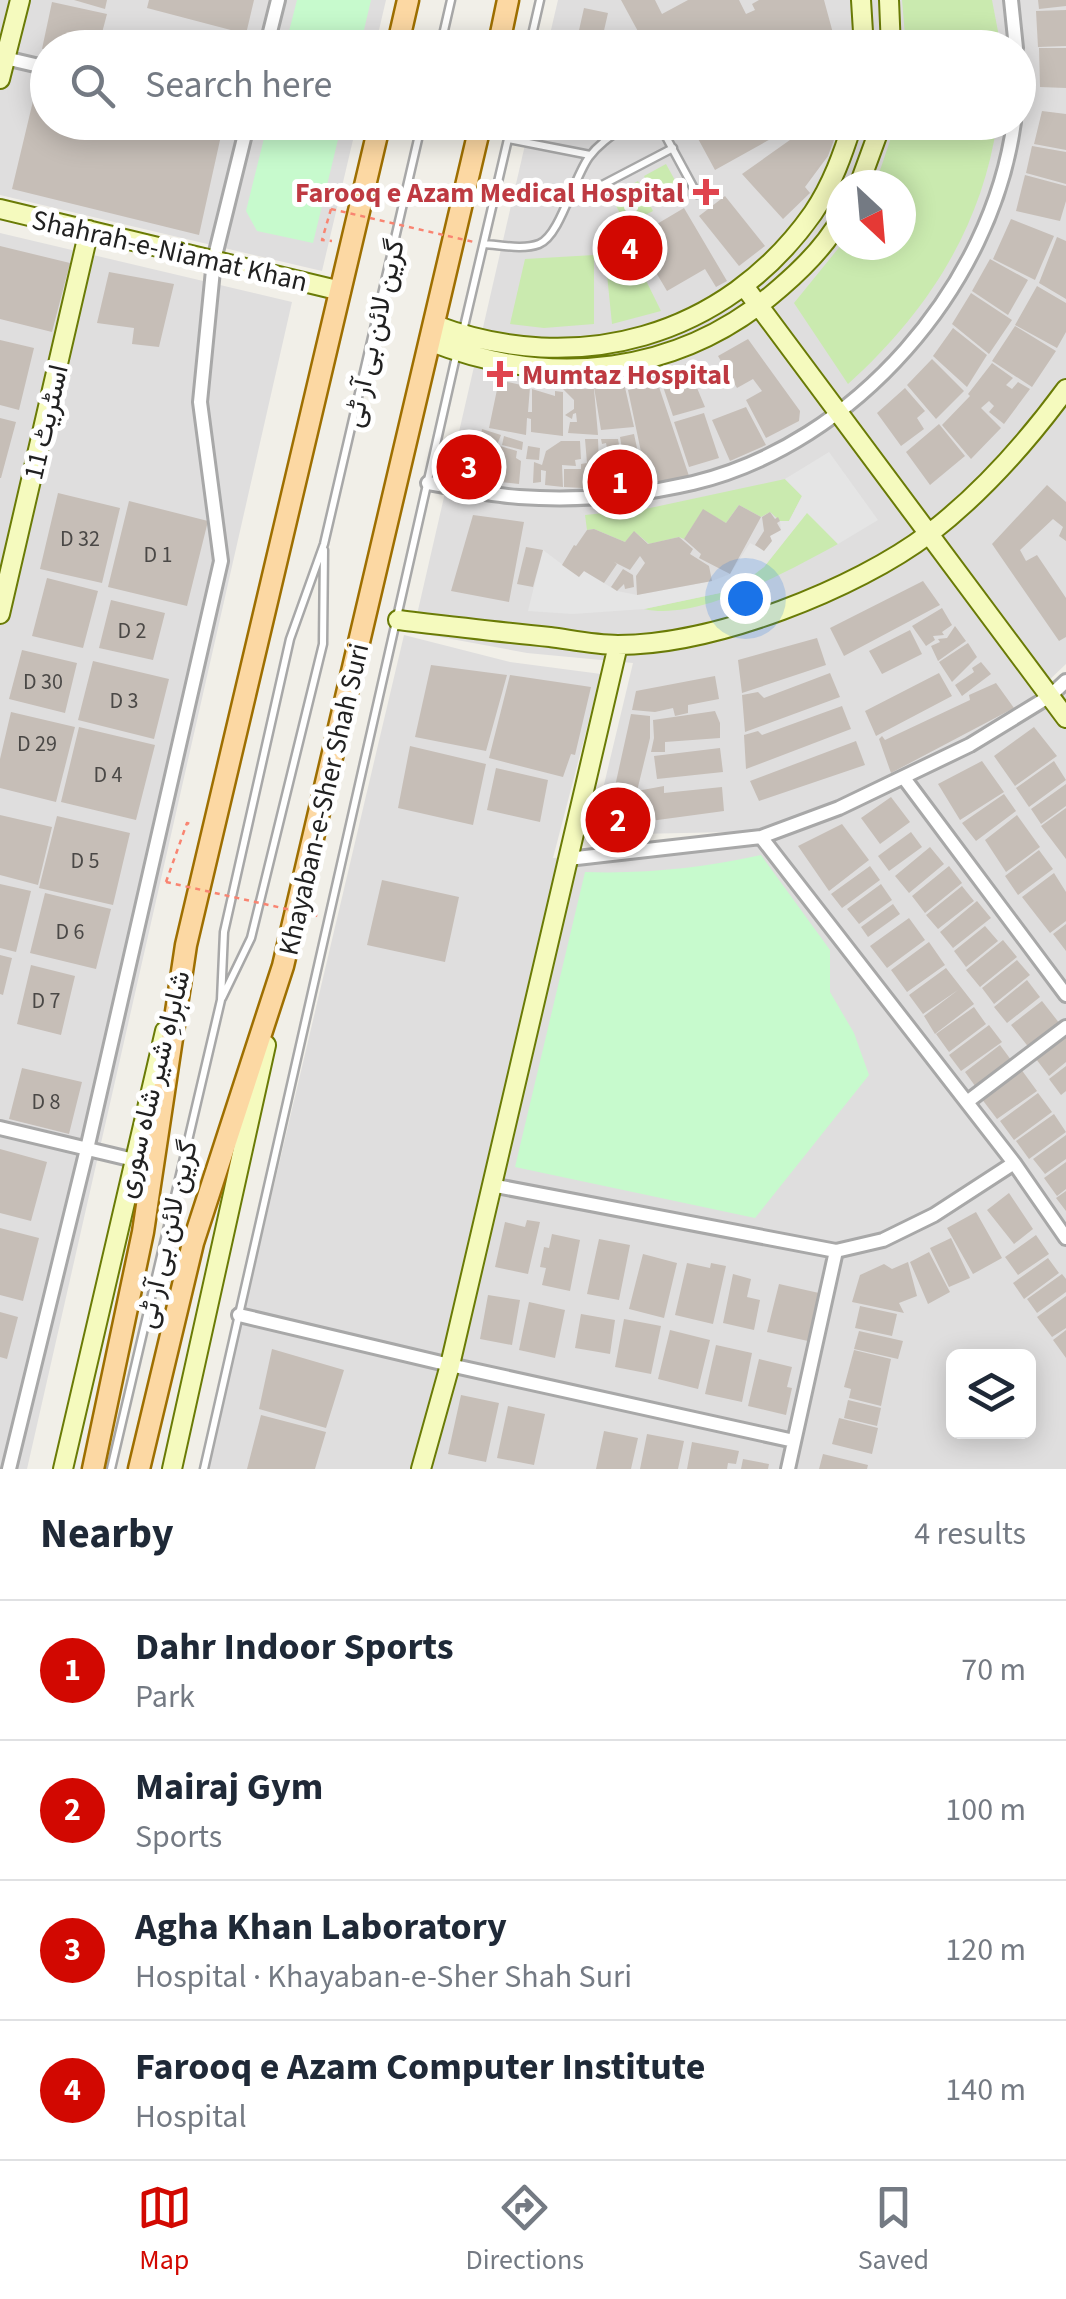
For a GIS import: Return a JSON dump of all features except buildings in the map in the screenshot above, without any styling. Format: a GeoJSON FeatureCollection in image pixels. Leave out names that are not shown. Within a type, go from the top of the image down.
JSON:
{"type":"FeatureCollection","features":[{"type":"Feature","properties":{"kind":"main road"},"geometry":{"type":"LineString","coordinates":[[401,30],[408,0]]}},
{"type":"Feature","properties":{"kind":"main road"},"geometry":{"type":"LineString","coordinates":[[502,30],[508,0]]}},
{"type":"Feature","properties":{"kind":"main road"},"geometry":{"type":"LineString","coordinates":[[186,945],[376,140]]}},
{"type":"Feature","properties":{"kind":"main road","name":"Khayaban-e-Sher Shah Suri"},"geometry":{"type":"LineString","coordinates":[[139,1469],[193,1242],[283,966],[476,140]]}},
{"type":"Feature","properties":{"kind":"main road","name":"شاہراہِ شیر شاہ سوری"},"geometry":{"type":"LineString","coordinates":[[94,1469],[143,1232],[186,945]]}},
{"type":"Feature","properties":{"kind":"street"},"geometry":{"type":"LineString","coordinates":[[0,79],[20,0]]}},
{"type":"Feature","properties":{"kind":"street"},"geometry":{"type":"LineString","coordinates":[[270,30],[278,0]]}},
{"type":"Feature","properties":{"kind":"street"},"geometry":{"type":"LineString","coordinates":[[861,0],[863,30]]}},
{"type":"Feature","properties":{"kind":"street"},"geometry":{"type":"LineString","coordinates":[[888,0],[890,30]]}},
{"type":"Feature","properties":{"kind":"street"},"geometry":{"type":"LineString","coordinates":[[1011,0],[1014,30]]}},
{"type":"Feature","properties":{"kind":"street"},"geometry":{"type":"LineString","coordinates":[[5,58],[30,64]]}},
{"type":"Feature","properties":{"kind":"street"},"geometry":{"type":"LineString","coordinates":[[9,1469],[87,1149],[221,561],[200,402],[214,260],[244,140]]}},
{"type":"Feature","properties":{"kind":"street"},"geometry":{"type":"LineString","coordinates":[[460,344],[579,349],[638,339],[694,318],[744,286],[783,251],[815,210],[847,140]]}},
{"type":"Feature","properties":{"kind":"street"},"geometry":{"type":"LineString","coordinates":[[864,170],[875,140]]}},
{"type":"Feature","properties":{"kind":"street"},"geometry":{"type":"LineString","coordinates":[[428,484],[518,497],[610,497],[695,483],[758,459],[800,437],[882,376],[946,298],[992,212],[1011,140]]}},
{"type":"Feature","properties":{"kind":"street","name":"Shahrah-e-Niamat Khan"},"geometry":{"type":"LineString","coordinates":[[0,210],[341,291]]}},
{"type":"Feature","properties":{"kind":"street","name":"اسٹریٹ 11"},"geometry":{"type":"LineString","coordinates":[[0,614],[89,230]]}},
{"type":"Feature","properties":{"kind":"street"},"geometry":{"type":"LineString","coordinates":[[432,333],[508,366],[614,367],[665,354],[714,334],[759,306],[802,269],[826,238]]}},
{"type":"Feature","properties":{"kind":"street"},"geometry":{"type":"LineString","coordinates":[[744,286],[1066,718]]}},
{"type":"Feature","properties":{"kind":"street"},"geometry":{"type":"LineString","coordinates":[[398,620],[618,645],[687,638],[752,620],[878,565],[929,534],[992,478],[1031,437],[1066,390]]}},
{"type":"Feature","properties":{"kind":"street"},"geometry":{"type":"LineString","coordinates":[[420,1469],[450,1366],[618,645]]}},
{"type":"Feature","properties":{"kind":"street"},"geometry":{"type":"LineString","coordinates":[[568,859],[762,837],[904,778],[970,745],[1050,696],[1066,681]]}},
{"type":"Feature","properties":{"kind":"street"},"geometry":{"type":"LineString","coordinates":[[904,778],[1066,995]]}},
{"type":"Feature","properties":{"kind":"street"},"geometry":{"type":"LineString","coordinates":[[762,837],[1014,1163],[1066,1238]]}},
{"type":"Feature","properties":{"kind":"street","name":"شاہراہِ شیر شاہ سوری"},"geometry":{"type":"LineString","coordinates":[[63,1469],[186,945]]}},
{"type":"Feature","properties":{"kind":"street"},"geometry":{"type":"LineString","coordinates":[[172,1469],[283,966]]}},
{"type":"Feature","properties":{"kind":"street"},"geometry":{"type":"LineString","coordinates":[[967,1102],[1066,1027]]}},
{"type":"Feature","properties":{"kind":"street"},"geometry":{"type":"LineString","coordinates":[[0,1128],[134,1160]]}},
{"type":"Feature","properties":{"kind":"street"},"geometry":{"type":"LineString","coordinates":[[491,1185],[836,1251],[884,1240],[934,1215],[1014,1163]]}},
{"type":"Feature","properties":{"kind":"street"},"geometry":{"type":"LineString","coordinates":[[788,1469],[836,1251]]}},
{"type":"Feature","properties":{"kind":"street"},"geometry":{"type":"LineString","coordinates":[[239,1315],[450,1366],[794,1441]]}},
{"type":"Feature","properties":{"kind":"lane"},"geometry":{"type":"LineString","coordinates":[[444,30],[451,0]]}},
{"type":"Feature","properties":{"kind":"lane"},"geometry":{"type":"LineString","coordinates":[[534,30],[540,0]]}},
{"type":"Feature","properties":{"kind":"lane","name":"گرین لائن بی آر ٹی"},"geometry":{"type":"LineString","coordinates":[[112,1469],[221,1000],[224,932],[290,639],[324,544],[418,140]]}},
{"type":"Feature","properties":{"kind":"lane"},"geometry":{"type":"LineString","coordinates":[[204,1469],[508,140]]}},
{"type":"Feature","properties":{"kind":"lane"},"geometry":{"type":"LineString","coordinates":[[513,140],[590,155]]}},
{"type":"Feature","properties":{"kind":"lane"},"geometry":{"type":"LineString","coordinates":[[484,244],[528,247],[555,232],[590,155],[606,140]]}},
{"type":"Feature","properties":{"kind":"lane"},"geometry":{"type":"LineString","coordinates":[[668,140],[696,194]]}},
{"type":"Feature","properties":{"kind":"lane"},"geometry":{"type":"LineString","coordinates":[[564,205],[673,148]]}},
{"type":"Feature","properties":{"kind":"lane","name":"گرین لائن بی آر ٹی"},"geometry":{"type":"LineString","coordinates":[[221,1000],[251,938],[324,644],[324,544]]}},
{"type":"Feature","properties":{"kind":"path"},"geometry":{"type":"LineString","coordinates":[[330,209],[474,242]]}},
{"type":"Feature","properties":{"kind":"path"},"geometry":{"type":"LineString","coordinates":[[187,823],[166,882],[318,916]]}},
{"type":"Feature","properties":{"kind":"shaded area"},"geometry":{"type":"Polygon","coordinates":[[[0,0],[386,0],[379,30],[30,30],[30,140],[353,140],[322,271],[0,195],[0,0]]]}},
{"type":"Feature","properties":{"kind":"shaded area"},"geometry":{"type":"Polygon","coordinates":[[[558,0],[1066,0],[1066,664],[1023,705],[901,775],[771,831],[592,835],[633,663],[527,653],[413,632],[526,140],[1036,140],[1036,30],[551,30],[558,0]]]}},
{"type":"Feature","properties":{"kind":"shaded area"},"geometry":{"type":"Polygon","coordinates":[[[0,233],[292,302],[27,1469],[0,1469],[0,233]]]}},
{"type":"Feature","properties":{"kind":"shaded area"},"geometry":{"type":"Polygon","coordinates":[[[829,452],[878,520],[838,544],[807,513],[764,567],[720,593],[644,609],[573,614],[528,611],[543,550],[579,577],[584,571],[617,591],[637,595],[730,574],[750,543],[764,550],[770,536],[781,530],[780,521],[789,521],[802,496],[785,479],[829,452]]]}},
{"type":"Feature","properties":{"kind":"shaded area"},"geometry":{"type":"Polygon","coordinates":[[[404,635],[510,662],[601,674],[553,858],[767,842],[908,784],[1066,690],[1066,1469],[207,1469],[404,635]]]}},
{"type":"Feature","properties":{"kind":"green space"},"geometry":{"type":"Polygon","coordinates":[[[297,0],[371,0],[364,30],[289,30],[297,0]]]}},
{"type":"Feature","properties":{"kind":"green space"},"geometry":{"type":"Polygon","coordinates":[[[902,0],[992,0],[998,30],[905,30],[902,0]]]}},
{"type":"Feature","properties":{"kind":"green space"},"geometry":{"type":"Polygon","coordinates":[[[264,140],[338,140],[313,243],[257,231],[246,211],[264,140]]]}},
{"type":"Feature","properties":{"kind":"green space"},"geometry":{"type":"Polygon","coordinates":[[[890,140],[993,140],[978,198],[946,267],[902,328],[848,384],[794,303],[829,260],[916,260],[916,170],[880,170],[890,140]]]}},
{"type":"Feature","properties":{"kind":"green space"},"geometry":{"type":"Polygon","coordinates":[[[666,164],[682,193],[660,205],[644,176],[666,164]]]}},
{"type":"Feature","properties":{"kind":"green space"},"geometry":{"type":"Polygon","coordinates":[[[638,181],[653,211],[626,225],[611,196],[638,181]]]}},
{"type":"Feature","properties":{"kind":"green space"},"geometry":{"type":"Polygon","coordinates":[[[630,248],[661,311],[612,324],[605,255],[630,248]]]}},
{"type":"Feature","properties":{"kind":"green space"},"geometry":{"type":"Polygon","coordinates":[[[594,255],[594,324],[544,328],[510,324],[525,259],[594,255]]]}},
{"type":"Feature","properties":{"kind":"green space"},"geometry":{"type":"Polygon","coordinates":[[[785,479],[802,496],[789,521],[780,521],[770,512],[761,517],[739,505],[726,523],[703,510],[684,539],[649,544],[635,532],[625,542],[594,529],[587,530],[585,515],[650,508],[785,479]]]}},
{"type":"Feature","properties":{"kind":"green space"},"geometry":{"type":"Polygon","coordinates":[[[807,512],[838,544],[716,601],[666,611],[644,609],[720,593],[764,567],[807,512]]]}},
{"type":"Feature","properties":{"kind":"green space"},"geometry":{"type":"Polygon","coordinates":[[[761,855],[830,950],[830,992],[854,1033],[869,1075],[755,1218],[515,1167],[585,872],[674,869],[761,855]]]}},
{"type":"Feature","properties":{"kind":"place","name":"Farooq e Azam Medical Hospital"},"geometry":{"type":"Point","coordinates":[706,192]}},
{"type":"Feature","properties":{"kind":"place","name":"Farooq e Azam Computer Institute"},"geometry":{"type":"Point","coordinates":[630,248]}},
{"type":"Feature","properties":{"kind":"place","name":"Mumtaz Hospital"},"geometry":{"type":"Point","coordinates":[500,374]}},
{"type":"Feature","properties":{"kind":"place","name":"Agha Khan Laboratory"},"geometry":{"type":"Point","coordinates":[469,467]}},
{"type":"Feature","properties":{"kind":"place","name":"Dahr Indoor Sports"},"geometry":{"type":"Point","coordinates":[620,482]}},
{"type":"Feature","properties":{"kind":"place","name":"Mairaj Gym"},"geometry":{"type":"Point","coordinates":[618,820]}}]}
